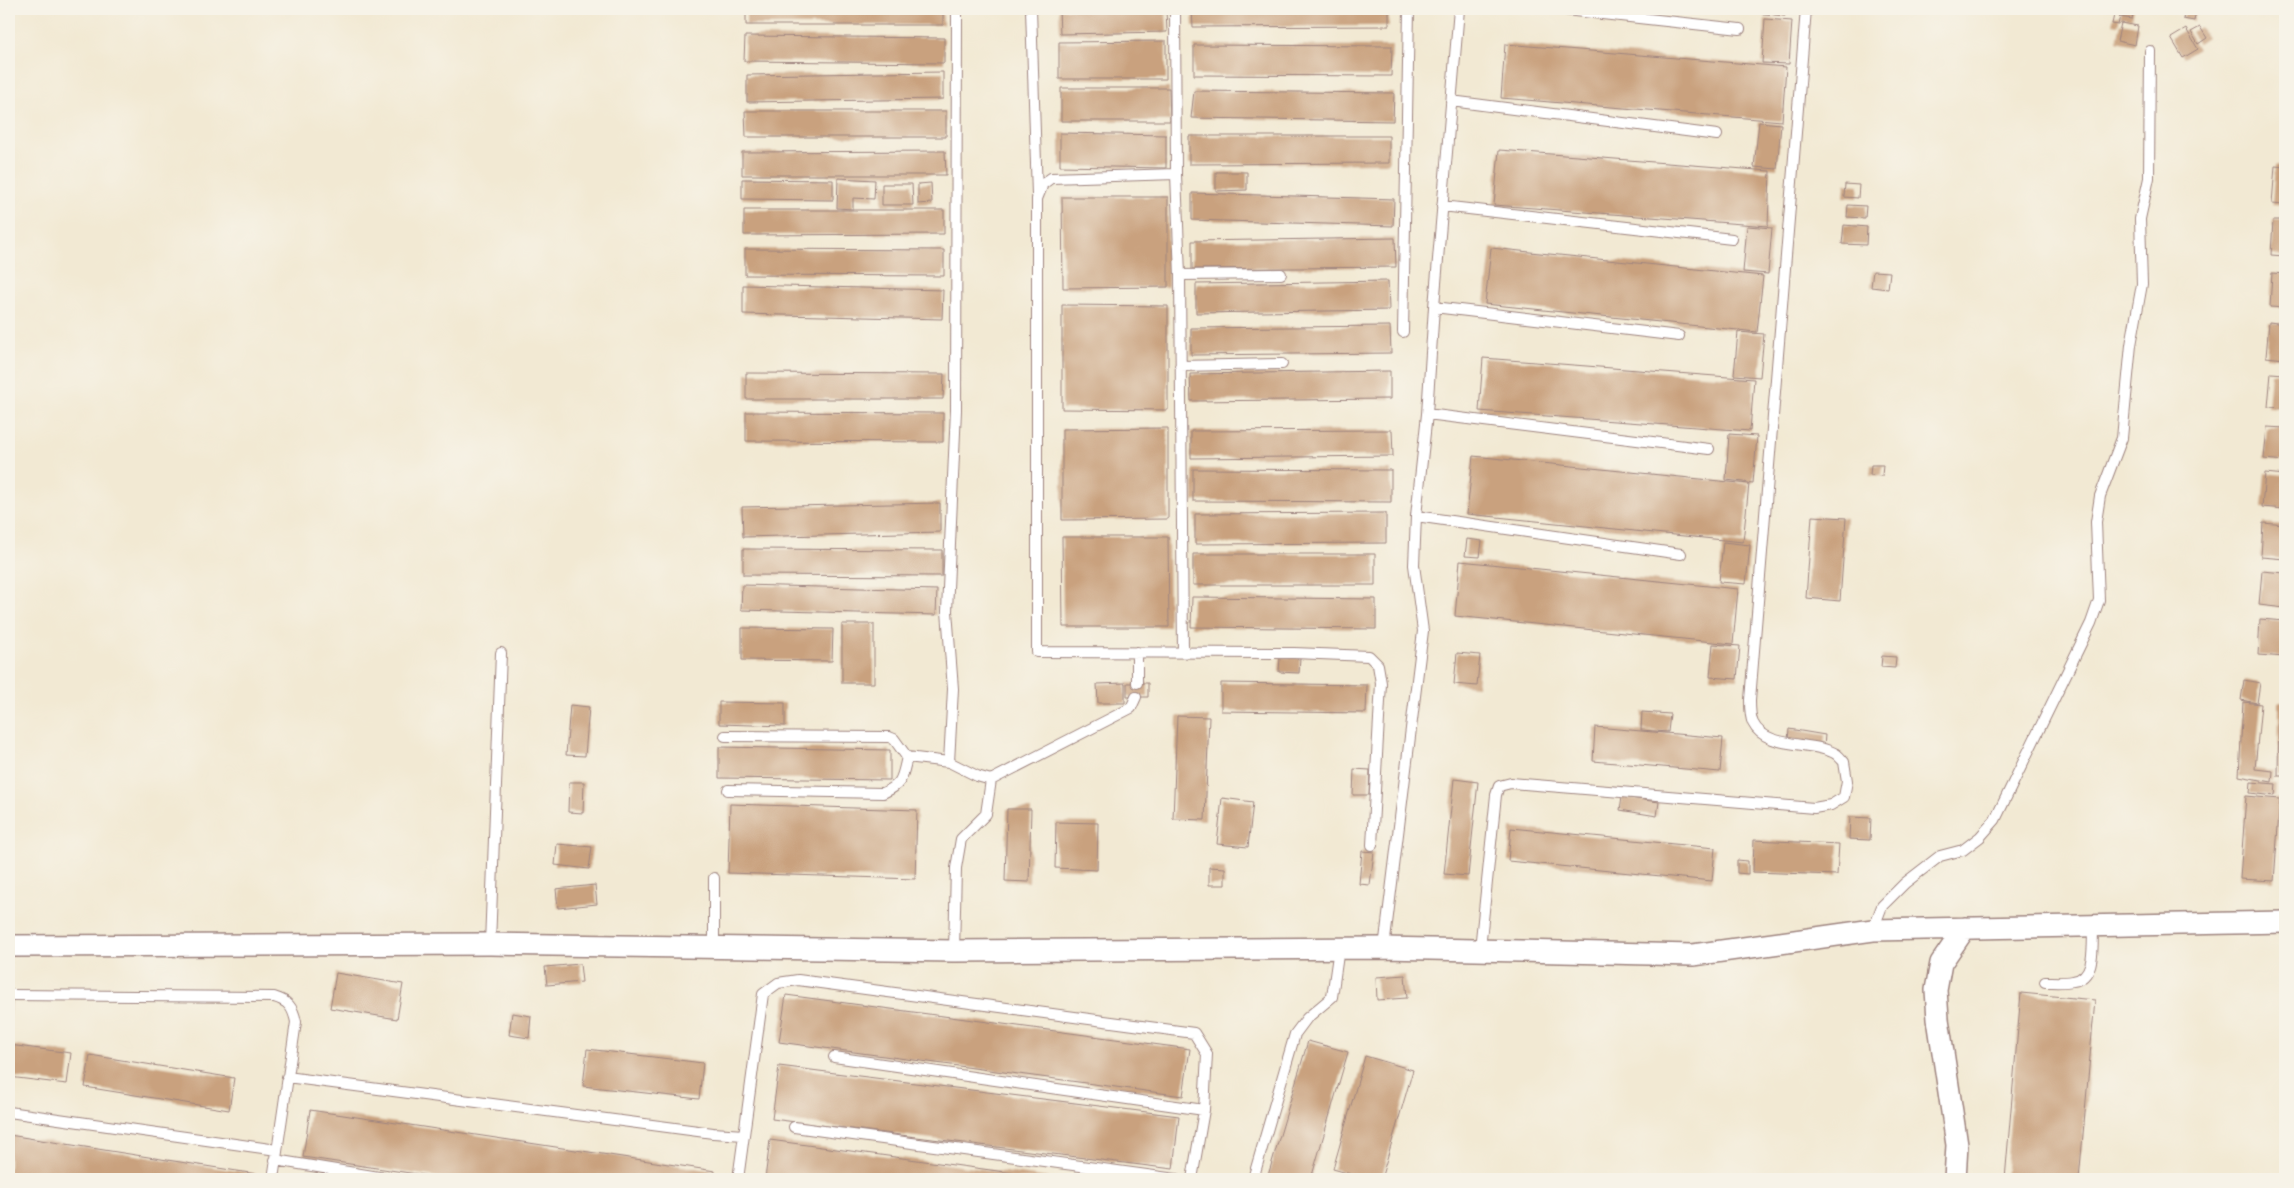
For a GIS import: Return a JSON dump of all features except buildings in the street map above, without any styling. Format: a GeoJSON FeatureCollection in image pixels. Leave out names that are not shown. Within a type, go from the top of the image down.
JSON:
{"type":"FeatureCollection","features":[{"type":"Feature","properties":{"kind":"street"},"geometry":{"type":"LineString","coordinates":[[9,946],[490,944],[954,952],[1384,948],[1693,955],[1873,930],[2285,922]]}},
{"type":"Feature","properties":{"kind":"street"},"geometry":{"type":"LineString","coordinates":[[1956,1179],[1957,1145],[1938,1019],[1936,990],[1941,962],[1965,928]]}},
{"type":"Feature","properties":{"kind":"lane"},"geometry":{"type":"LineString","coordinates":[[949,762],[953,690],[947,611],[956,410],[957,9]]}},
{"type":"Feature","properties":{"kind":"lane"},"geometry":{"type":"LineString","coordinates":[[1031,9],[1037,199],[1037,652],[1294,653],[1369,656],[1378,665],[1381,683],[1372,845]]}},
{"type":"Feature","properties":{"kind":"lane"},"geometry":{"type":"LineString","coordinates":[[1175,9],[1176,174],[1180,274],[1183,652]]}},
{"type":"Feature","properties":{"kind":"lane"},"geometry":{"type":"LineString","coordinates":[[1403,332],[1409,9]]}},
{"type":"Feature","properties":{"kind":"lane"},"geometry":{"type":"LineString","coordinates":[[1384,948],[1423,631],[1414,565],[1416,516],[1427,414],[1459,9]]}},
{"type":"Feature","properties":{"kind":"lane"},"geometry":{"type":"LineString","coordinates":[[1556,9],[1740,29]]}},
{"type":"Feature","properties":{"kind":"lane"},"geometry":{"type":"LineString","coordinates":[[1480,949],[1496,795],[1499,786],[1511,783],[1814,808],[1831,805],[1844,797],[1847,782],[1844,762],[1835,754],[1816,748],[1785,743],[1760,733],[1752,722],[1750,700],[1806,9]]}},
{"type":"Feature","properties":{"kind":"lane"},"geometry":{"type":"LineString","coordinates":[[1873,930],[1882,906],[1905,883],[1940,856],[1963,850],[1980,837],[1995,820],[2091,622],[2099,600],[2096,522],[2100,496],[2122,438],[2131,345],[2142,284],[2140,219],[2149,170],[2150,51]]}},
{"type":"Feature","properties":{"kind":"lane"},"geometry":{"type":"LineString","coordinates":[[1451,101],[1717,135]]}},
{"type":"Feature","properties":{"kind":"lane"},"geometry":{"type":"LineString","coordinates":[[1037,199],[1043,184],[1051,178],[1176,174]]}},
{"type":"Feature","properties":{"kind":"lane"},"geometry":{"type":"LineString","coordinates":[[1442,206],[1732,239]]}},
{"type":"Feature","properties":{"kind":"lane"},"geometry":{"type":"LineString","coordinates":[[1180,274],[1281,274]]}},
{"type":"Feature","properties":{"kind":"lane"},"geometry":{"type":"LineString","coordinates":[[1434,307],[1679,336]]}},
{"type":"Feature","properties":{"kind":"lane"},"geometry":{"type":"LineString","coordinates":[[1180,366],[1282,364]]}},
{"type":"Feature","properties":{"kind":"lane"},"geometry":{"type":"LineString","coordinates":[[1427,414],[1709,449]]}},
{"type":"Feature","properties":{"kind":"lane"},"geometry":{"type":"LineString","coordinates":[[1416,516],[1681,554]]}},
{"type":"Feature","properties":{"kind":"lane"},"geometry":{"type":"LineString","coordinates":[[1137,652],[1137,683]]}},
{"type":"Feature","properties":{"kind":"lane"},"geometry":{"type":"LineString","coordinates":[[490,944],[501,653]]}},
{"type":"Feature","properties":{"kind":"lane"},"geometry":{"type":"LineString","coordinates":[[725,736],[890,737],[894,739],[907,757],[949,762],[977,776],[991,780],[1131,708],[1136,697]]}},
{"type":"Feature","properties":{"kind":"lane"},"geometry":{"type":"LineString","coordinates":[[728,790],[883,793],[896,787],[902,780],[907,757]]}},
{"type":"Feature","properties":{"kind":"lane"},"geometry":{"type":"LineString","coordinates":[[954,952],[956,868],[961,839],[986,814],[991,780]]}},
{"type":"Feature","properties":{"kind":"lane"},"geometry":{"type":"LineString","coordinates":[[714,878],[714,949]]}},
{"type":"Feature","properties":{"kind":"lane"},"geometry":{"type":"LineString","coordinates":[[2045,982],[2075,981],[2085,976],[2090,967],[2093,926]]}},
{"type":"Feature","properties":{"kind":"lane"},"geometry":{"type":"LineString","coordinates":[[1253,1179],[1295,1034],[1308,1018],[1332,997],[1339,948]]}},
{"type":"Feature","properties":{"kind":"lane"},"geometry":{"type":"LineString","coordinates":[[738,1179],[763,994],[778,983],[798,980],[1194,1034],[1206,1054],[1204,1110],[1192,1179]]}},
{"type":"Feature","properties":{"kind":"lane"},"geometry":{"type":"LineString","coordinates":[[9,995],[274,997],[286,1001],[293,1011],[296,1022],[273,1179]]}},
{"type":"Feature","properties":{"kind":"lane"},"geometry":{"type":"LineString","coordinates":[[834,1057],[1204,1110]]}},
{"type":"Feature","properties":{"kind":"lane"},"geometry":{"type":"LineString","coordinates":[[288,1077],[703,1132],[744,1135]]}},
{"type":"Feature","properties":{"kind":"lane"},"geometry":{"type":"LineString","coordinates":[[9,1112],[276,1155],[391,1179]]}},
{"type":"Feature","properties":{"kind":"lane"},"geometry":{"type":"LineString","coordinates":[[794,1126],[1176,1179]]}}]}
